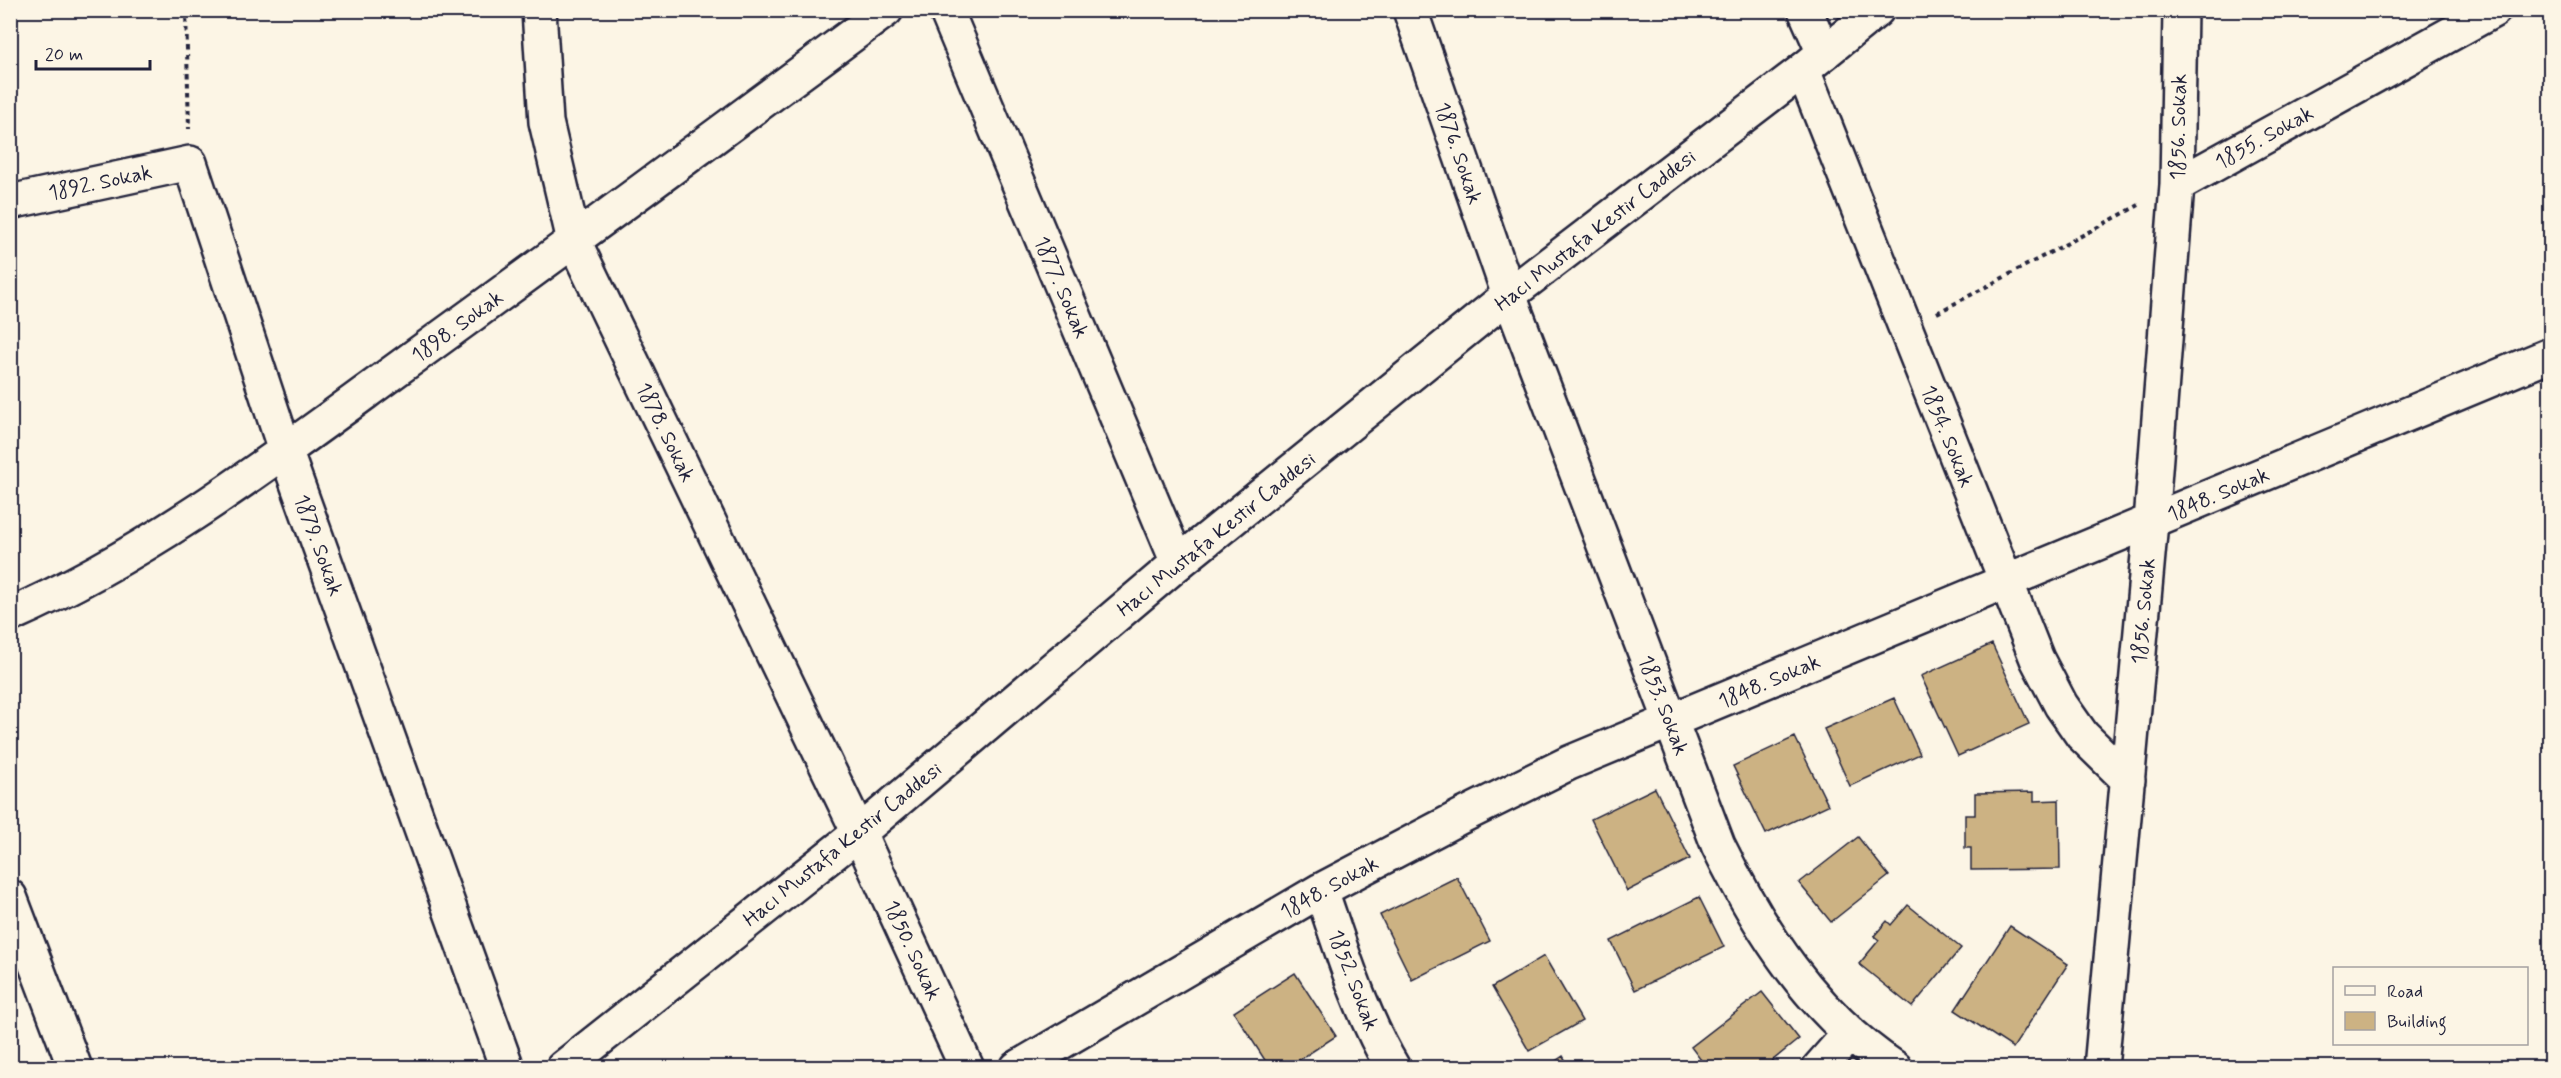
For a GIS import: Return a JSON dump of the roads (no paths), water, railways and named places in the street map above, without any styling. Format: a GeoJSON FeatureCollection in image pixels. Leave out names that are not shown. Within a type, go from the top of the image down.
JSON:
{"type":"FeatureCollection","features":[{"type":"Feature","properties":{"kind":"street","name":"1878. Sokak"},"geometry":{"type":"LineString","coordinates":[[539,10],[546,123],[574,241],[859,833]]}},
{"type":"Feature","properties":{"kind":"street","name":"1898. Sokak"},"geometry":{"type":"LineString","coordinates":[[10,615],[99,571],[176,524],[285,450],[574,241],[886,10]]}},
{"type":"Feature","properties":{"kind":"street","name":"1877. Sokak"},"geometry":{"type":"LineString","coordinates":[[946,10],[1178,563]]}},
{"type":"Feature","properties":{"kind":"street","name":"1876. Sokak"},"geometry":{"type":"LineString","coordinates":[[1410,10],[1509,295]]}},
{"type":"Feature","properties":{"kind":"street","name":"1854. Sokak"},"geometry":{"type":"LineString","coordinates":[[1805,10],[1813,62],[1906,330],[2005,583],[2037,659],[2061,705],[2082,735],[2128,780]]}},
{"type":"Feature","properties":{"kind":"street","name":"Hacı Mustafa Kestir Caddesi"},"geometry":{"type":"LineString","coordinates":[[562,1068],[859,833],[1178,563],[1509,295],[1813,62],[1877,10]]}},
{"type":"Feature","properties":{"kind":"street","name":"1856. Sokak"},"geometry":{"type":"LineString","coordinates":[[2101,1068],[2151,522],[2177,185],[2181,10]]}},
{"type":"Feature","properties":{"kind":"street","name":"1855. Sokak"},"geometry":{"type":"LineString","coordinates":[[2177,185],[2494,10]]}},
{"type":"Feature","properties":{"kind":"street","name":"1892. Sokak"},"geometry":{"type":"LineString","coordinates":[[10,202],[190,163]]}},
{"type":"Feature","properties":{"kind":"street","name":"1879. Sokak"},"geometry":{"type":"LineString","coordinates":[[190,163],[285,450],[507,1068]]}},
{"type":"Feature","properties":{"kind":"street","name":"1853. Sokak"},"geometry":{"type":"LineString","coordinates":[[1509,295],[1670,722],[1718,845],[1741,892],[1805,987],[1849,1034],[1895,1068]]}},
{"type":"Feature","properties":{"kind":"street","name":"1848. Sokak"},"geometry":{"type":"LineString","coordinates":[[1017,1068],[1321,890],[1569,763],[2550,355]]}},
{"type":"Feature","properties":{"kind":"street","name":"1850. Sokak"},"geometry":{"type":"LineString","coordinates":[[859,833],[967,1068]]}},
{"type":"Feature","properties":{"kind":"street","name":"1852. Sokak"},"geometry":{"type":"LineString","coordinates":[[1321,890],[1355,988],[1380,1046],[1393,1068]]}},
{"type":"Feature","properties":{"kind":"street"},"geometry":{"type":"LineString","coordinates":[[10,897],[75,1068]]}},
{"type":"Feature","properties":{"kind":"street"},"geometry":{"type":"LineString","coordinates":[[1819,1068],[1849,1034]]}}]}
